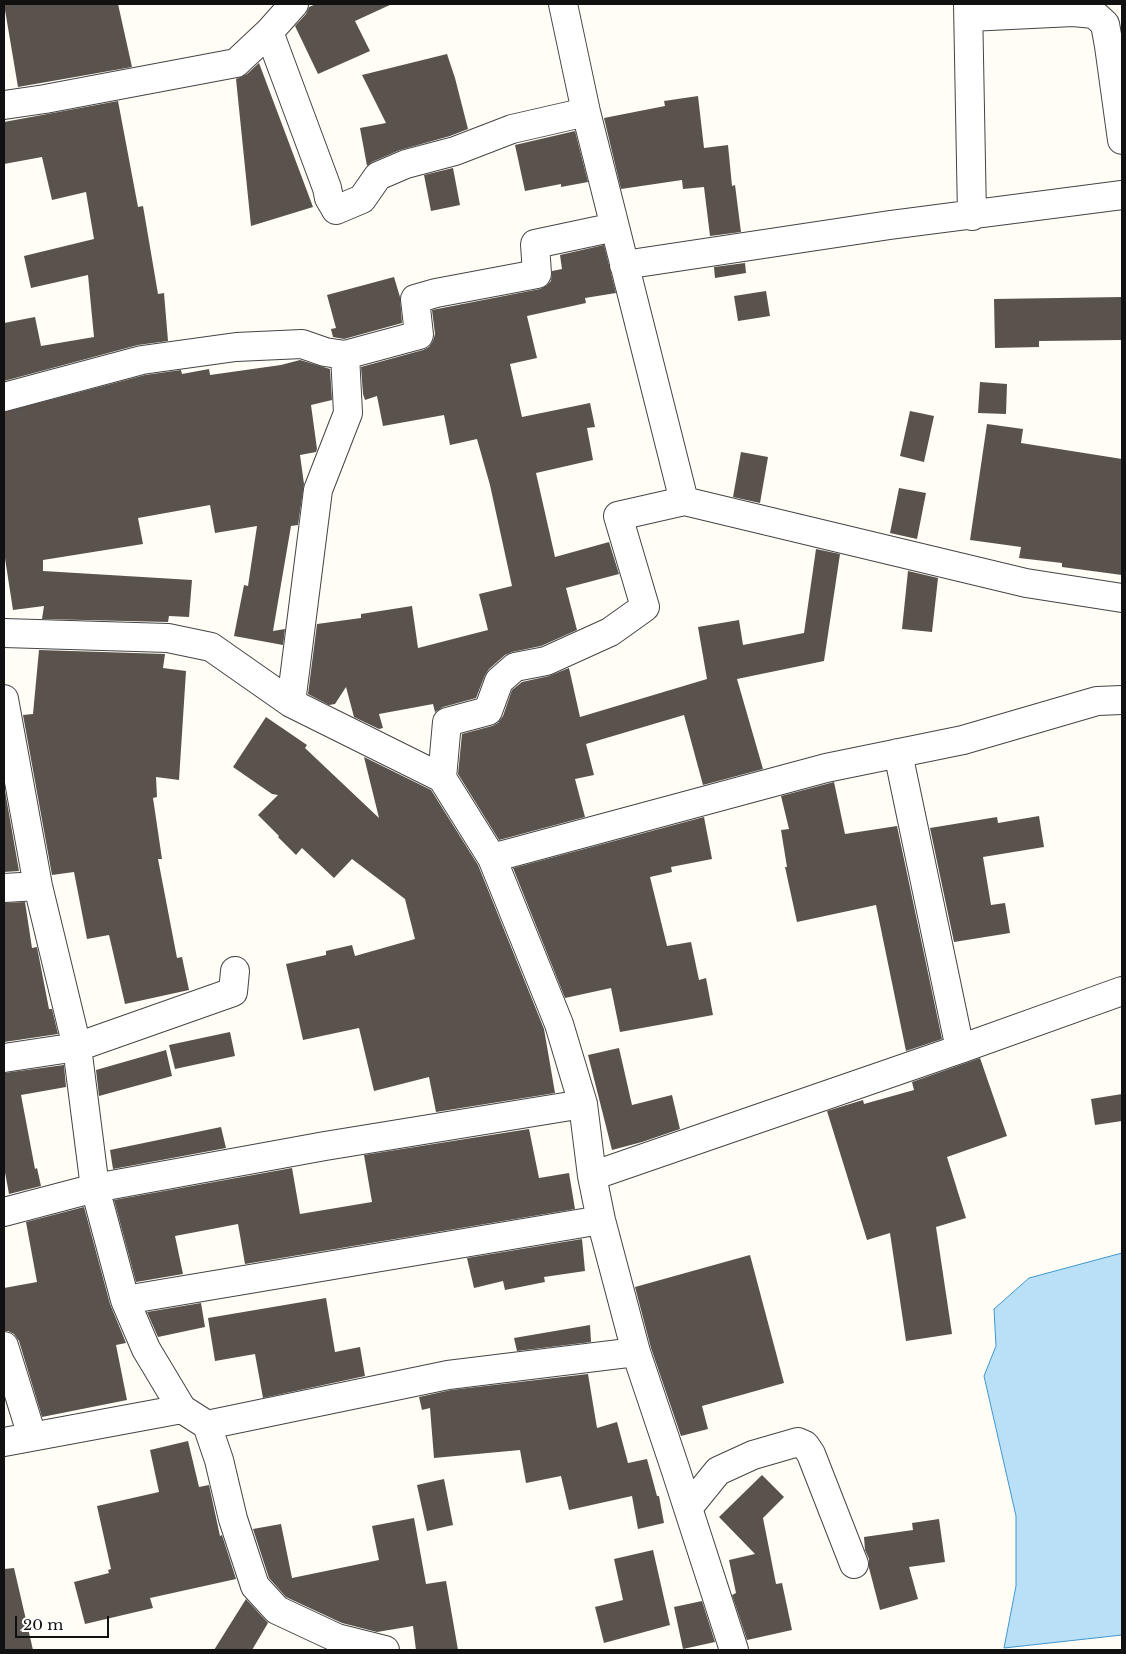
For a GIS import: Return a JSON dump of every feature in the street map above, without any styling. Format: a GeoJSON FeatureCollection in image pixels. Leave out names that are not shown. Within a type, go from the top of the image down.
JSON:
{"type":"FeatureCollection","features":[{"type":"Feature","properties":{"kind":"street"},"geometry":{"type":"LineString","coordinates":[[4,105],[236,63],[269,32],[294,4]]}},
{"type":"Feature","properties":{"kind":"street"},"geometry":{"type":"LineString","coordinates":[[563,4],[586,112],[684,502]]}},
{"type":"Feature","properties":{"kind":"street"},"geometry":{"type":"LineString","coordinates":[[972,216],[968,10],[1094,14],[1105,24],[1122,140]]}},
{"type":"Feature","properties":{"kind":"street"},"geometry":{"type":"LineString","coordinates":[[269,32],[327,188],[329,198],[336,210],[362,199],[378,176],[406,164],[454,151],[512,128],[586,112]]}},
{"type":"Feature","properties":{"kind":"street"},"geometry":{"type":"LineString","coordinates":[[624,265],[890,225],[972,216],[1122,195]]}},
{"type":"Feature","properties":{"kind":"street"},"geometry":{"type":"LineString","coordinates":[[4,396],[142,360],[236,347],[302,344],[325,352],[345,356],[419,335],[415,299],[436,292],[537,274],[535,244],[616,227]]}},
{"type":"Feature","properties":{"kind":"street"},"geometry":{"type":"LineString","coordinates":[[290,703],[318,490],[348,413],[345,356]]}},
{"type":"Feature","properties":{"kind":"street"},"geometry":{"type":"LineString","coordinates":[[442,778],[447,722],[488,711],[499,681],[514,667],[546,661],[562,654],[610,632],[645,607],[618,516],[684,502],[1026,583],[1122,598]]}},
{"type":"Feature","properties":{"kind":"street"},"geometry":{"type":"LineString","coordinates":[[4,633],[168,638],[211,647],[290,703],[442,778],[492,858],[559,1024],[583,1104],[592,1176],[600,1220],[636,1352],[734,1650]]}},
{"type":"Feature","properties":{"kind":"street"},"geometry":{"type":"LineString","coordinates":[[4,700],[38,886],[77,1047],[95,1188],[125,1300],[146,1349],[182,1409],[207,1425],[233,1519],[256,1586],[277,1610],[336,1638],[385,1650]]}},
{"type":"Feature","properties":{"kind":"street"},"geometry":{"type":"LineString","coordinates":[[492,858],[826,768],[963,740],[1098,701],[1122,700]]}},
{"type":"Feature","properties":{"kind":"street"},"geometry":{"type":"LineString","coordinates":[[898,753],[960,1049]]}},
{"type":"Feature","properties":{"kind":"street"},"geometry":{"type":"LineString","coordinates":[[4,888],[38,886]]}},
{"type":"Feature","properties":{"kind":"street"},"geometry":{"type":"LineString","coordinates":[[4,1058],[77,1047],[233,992],[235,971]]}},
{"type":"Feature","properties":{"kind":"street"},"geometry":{"type":"LineString","coordinates":[[592,1176],[1122,991]]}},
{"type":"Feature","properties":{"kind":"street"},"geometry":{"type":"LineString","coordinates":[[4,1212],[95,1188],[325,1146],[583,1104]]}},
{"type":"Feature","properties":{"kind":"street"},"geometry":{"type":"LineString","coordinates":[[125,1300],[600,1220]]}},
{"type":"Feature","properties":{"kind":"street"},"geometry":{"type":"LineString","coordinates":[[4,1346],[32,1436]]}},
{"type":"Feature","properties":{"kind":"street"},"geometry":{"type":"LineString","coordinates":[[207,1425],[448,1375],[636,1352]]}},
{"type":"Feature","properties":{"kind":"street"},"geometry":{"type":"LineString","coordinates":[[4,1442],[182,1409]]}},
{"type":"Feature","properties":{"kind":"street"},"geometry":{"type":"LineString","coordinates":[[688,1508],[718,1471],[752,1455],[798,1442],[805,1445],[811,1454],[854,1564]]}},
{"type":"Feature","properties":{"kind":"water"},"geometry":{"type":"Polygon","coordinates":[[[1122,1253],[1122,1635],[1004,1648],[1016,1586],[1016,1516],[984,1376],[996,1346],[994,1309],[1029,1278],[1122,1253]]]}},
{"type":"Feature","properties":{"kind":"building"},"geometry":{"type":"Polygon","coordinates":[[[4,4],[118,4],[132,67],[18,87],[4,4]]]}},
{"type":"Feature","properties":{"kind":"building"},"geometry":{"type":"Polygon","coordinates":[[[316,4],[392,4],[355,21],[370,51],[318,74],[295,26],[306,14],[309,7],[316,4]]]}},
{"type":"Feature","properties":{"kind":"building"},"geometry":{"type":"Polygon","coordinates":[[[447,54],[468,129],[400,150],[367,166],[360,128],[386,123],[362,75],[447,54]]]}},
{"type":"Feature","properties":{"kind":"building"},"geometry":{"type":"Polygon","coordinates":[[[259,63],[313,207],[251,226],[236,79],[247,74],[259,63]]]}},
{"type":"Feature","properties":{"kind":"building"},"geometry":{"type":"Polygon","coordinates":[[[698,96],[704,148],[728,145],[732,186],[735,185],[741,232],[710,236],[704,187],[683,189],[682,180],[621,189],[604,118],[665,106],[664,101],[698,96]]]}},
{"type":"Feature","properties":{"kind":"building"},"geometry":{"type":"Polygon","coordinates":[[[118,101],[138,207],[143,206],[158,294],[164,293],[168,341],[138,345],[4,381],[4,323],[35,317],[41,346],[94,337],[88,275],[31,288],[24,256],[94,239],[86,192],[52,200],[42,157],[4,164],[4,122],[118,101]]]}},
{"type":"Feature","properties":{"kind":"building"},"geometry":{"type":"Polygon","coordinates":[[[575,131],[588,182],[561,187],[561,184],[525,191],[515,145],[575,131]]]}},
{"type":"Feature","properties":{"kind":"building"},"geometry":{"type":"Polygon","coordinates":[[[453,168],[460,205],[431,211],[424,175],[453,168]]]}},
{"type":"Feature","properties":{"kind":"building"},"geometry":{"type":"Polygon","coordinates":[[[604,245],[616,293],[585,298],[586,303],[527,316],[537,358],[510,364],[522,417],[590,403],[595,427],[587,428],[593,460],[536,473],[555,557],[609,542],[619,574],[566,588],[577,630],[541,646],[505,655],[489,669],[476,698],[443,707],[435,712],[433,704],[379,714],[383,728],[379,729],[354,717],[346,687],[335,704],[329,705],[308,694],[317,624],[361,618],[361,614],[412,606],[418,648],[488,630],[479,594],[512,586],[490,485],[477,439],[450,445],[444,415],[383,426],[377,396],[365,400],[361,367],[429,347],[435,334],[432,310],[540,289],[551,281],[552,271],[562,269],[560,255],[604,245]]]}},
{"type":"Feature","properties":{"kind":"building"},"geometry":{"type":"Polygon","coordinates":[[[745,263],[746,273],[715,278],[714,267],[745,263]]]}},
{"type":"Feature","properties":{"kind":"building"},"geometry":{"type":"Polygon","coordinates":[[[394,277],[400,297],[402,323],[344,339],[333,337],[331,329],[336,328],[327,295],[394,277]]]}},
{"type":"Feature","properties":{"kind":"building"},"geometry":{"type":"Polygon","coordinates":[[[766,291],[770,316],[738,321],[734,296],[766,291]]]}},
{"type":"Feature","properties":{"kind":"building"},"geometry":{"type":"Polygon","coordinates":[[[1122,297],[1122,340],[1039,341],[1039,347],[995,348],[994,299],[1122,297]]]}},
{"type":"Feature","properties":{"kind":"building"},"geometry":{"type":"Polygon","coordinates":[[[300,360],[330,369],[332,400],[311,405],[317,449],[316,452],[300,455],[304,484],[298,525],[291,526],[273,631],[285,629],[283,645],[234,636],[244,585],[248,586],[257,526],[215,533],[210,505],[138,518],[143,544],[43,560],[43,571],[192,580],[189,617],[169,616],[168,622],[42,619],[44,606],[13,610],[4,552],[4,412],[145,375],[181,370],[182,374],[209,369],[210,375],[281,365],[300,360]]]}},
{"type":"Feature","properties":{"kind":"building"},"geometry":{"type":"Polygon","coordinates":[[[980,382],[1007,384],[1006,414],[978,413],[980,382]]]}},
{"type":"Feature","properties":{"kind":"building"},"geometry":{"type":"Polygon","coordinates":[[[910,411],[934,416],[924,462],[900,456],[910,411]]]}},
{"type":"Feature","properties":{"kind":"building"},"geometry":{"type":"Polygon","coordinates":[[[987,424],[1023,429],[1021,443],[1122,459],[1122,575],[1062,567],[1062,563],[1019,558],[1021,547],[970,540],[987,424]]]}},
{"type":"Feature","properties":{"kind":"building"},"geometry":{"type":"Polygon","coordinates":[[[741,452],[768,457],[760,503],[733,497],[741,452]]]}},
{"type":"Feature","properties":{"kind":"building"},"geometry":{"type":"Polygon","coordinates":[[[899,488],[926,493],[917,539],[890,533],[899,488]]]}},
{"type":"Feature","properties":{"kind":"building"},"geometry":{"type":"Polygon","coordinates":[[[816,549],[840,554],[824,661],[737,679],[763,769],[703,785],[684,715],[586,744],[594,775],[575,779],[585,817],[499,840],[458,774],[462,734],[498,723],[503,716],[512,690],[522,682],[549,676],[569,668],[580,717],[707,679],[698,627],[739,620],[743,645],[804,633],[816,549]]]}},
{"type":"Feature","properties":{"kind":"building"},"geometry":{"type":"Polygon","coordinates":[[[908,571],[938,578],[932,632],[902,629],[908,571]]]}},
{"type":"Feature","properties":{"kind":"building"},"geometry":{"type":"Polygon","coordinates":[[[39,650],[165,654],[163,668],[186,671],[179,780],[156,777],[157,797],[153,798],[162,859],[158,859],[177,958],[182,957],[189,990],[125,1004],[109,935],[87,939],[74,872],[52,875],[23,715],[33,714],[39,650]]]}},
{"type":"Feature","properties":{"kind":"building"},"geometry":{"type":"Polygon","coordinates":[[[266,717],[307,745],[305,748],[379,818],[364,757],[431,790],[478,865],[544,1029],[555,1093],[436,1112],[429,1077],[374,1091],[359,1028],[303,1040],[286,964],[326,955],[326,951],[352,945],[355,956],[415,939],[405,899],[352,859],[334,878],[302,848],[296,855],[258,815],[278,795],[272,794],[233,767],[266,717]]]}},
{"type":"Feature","properties":{"kind":"building"},"geometry":{"type":"Polygon","coordinates":[[[834,782],[845,834],[897,826],[942,1039],[906,1051],[876,905],[797,922],[785,867],[787,867],[781,830],[789,829],[781,796],[834,782]]]}},
{"type":"Feature","properties":{"kind":"building"},"geometry":{"type":"Polygon","coordinates":[[[4,785],[19,871],[4,872],[4,785]]]}},
{"type":"Feature","properties":{"kind":"building"},"geometry":{"type":"Polygon","coordinates":[[[1039,816],[1044,847],[983,857],[991,905],[1005,903],[1010,933],[954,942],[930,828],[997,817],[998,823],[1039,816]]]}},
{"type":"Feature","properties":{"kind":"building"},"geometry":{"type":"Polygon","coordinates":[[[704,817],[712,859],[671,867],[672,872],[650,877],[667,946],[691,942],[699,980],[706,978],[713,1015],[620,1032],[611,988],[565,998],[513,868],[704,817]]]}},
{"type":"Feature","properties":{"kind":"building"},"geometry":{"type":"Polygon","coordinates":[[[25,902],[32,948],[37,947],[49,1009],[52,1009],[58,1034],[4,1042],[4,903],[25,902]]]}},
{"type":"Feature","properties":{"kind":"building"},"geometry":{"type":"Polygon","coordinates":[[[230,1032],[235,1056],[175,1069],[169,1045],[230,1032]]]}},
{"type":"Feature","properties":{"kind":"building"},"geometry":{"type":"Polygon","coordinates":[[[619,1048],[632,1105],[672,1095],[680,1129],[612,1150],[588,1055],[619,1048]]]}},
{"type":"Feature","properties":{"kind":"building"},"geometry":{"type":"Polygon","coordinates":[[[166,1050],[172,1076],[99,1096],[96,1070],[166,1050]]]}},
{"type":"Feature","properties":{"kind":"building"},"geometry":{"type":"Polygon","coordinates":[[[980,1058],[1007,1136],[947,1157],[966,1218],[936,1227],[952,1334],[906,1341],[890,1233],[867,1240],[827,1111],[863,1100],[864,1104],[914,1090],[912,1082],[980,1058]]]}},
{"type":"Feature","properties":{"kind":"building"},"geometry":{"type":"Polygon","coordinates":[[[64,1065],[66,1087],[21,1095],[35,1169],[37,1168],[41,1186],[9,1194],[4,1167],[4,1073],[64,1065]]]}},
{"type":"Feature","properties":{"kind":"building"},"geometry":{"type":"Polygon","coordinates":[[[1122,1094],[1122,1121],[1095,1125],[1091,1099],[1122,1094]]]}},
{"type":"Feature","properties":{"kind":"building"},"geometry":{"type":"Polygon","coordinates":[[[221,1127],[226,1148],[113,1169],[110,1150],[221,1127]]]}},
{"type":"Feature","properties":{"kind":"building"},"geometry":{"type":"Polygon","coordinates":[[[529,1129],[539,1178],[569,1173],[575,1209],[245,1264],[238,1224],[175,1236],[183,1274],[136,1282],[114,1200],[292,1168],[300,1214],[372,1202],[364,1155],[529,1129]]]}},
{"type":"Feature","properties":{"kind":"building"},"geometry":{"type":"Polygon","coordinates":[[[84,1207],[110,1304],[126,1343],[116,1345],[127,1400],[42,1417],[19,1341],[14,1334],[4,1331],[4,1288],[37,1282],[26,1222],[84,1207]]]}},
{"type":"Feature","properties":{"kind":"building"},"geometry":{"type":"Polygon","coordinates":[[[582,1239],[585,1271],[544,1277],[545,1282],[505,1290],[503,1281],[474,1288],[467,1258],[582,1239]]]}},
{"type":"Feature","properties":{"kind":"building"},"geometry":{"type":"Polygon","coordinates":[[[750,1255],[784,1383],[702,1406],[708,1429],[681,1436],[651,1348],[635,1287],[750,1255]]]}},
{"type":"Feature","properties":{"kind":"building"},"geometry":{"type":"Polygon","coordinates":[[[326,1298],[335,1352],[360,1347],[365,1376],[263,1398],[255,1354],[215,1361],[208,1318],[326,1298]]]}},
{"type":"Feature","properties":{"kind":"building"},"geometry":{"type":"Polygon","coordinates":[[[201,1303],[205,1327],[158,1337],[147,1312],[201,1303]]]}},
{"type":"Feature","properties":{"kind":"building"},"geometry":{"type":"Polygon","coordinates":[[[590,1325],[591,1342],[517,1351],[514,1338],[590,1325]]]}},
{"type":"Feature","properties":{"kind":"building"},"geometry":{"type":"Polygon","coordinates":[[[588,1374],[597,1428],[617,1422],[628,1463],[647,1459],[657,1496],[659,1496],[664,1523],[638,1529],[632,1496],[569,1510],[561,1476],[526,1483],[520,1450],[434,1458],[430,1408],[422,1410],[419,1397],[451,1390],[588,1374]]]}},
{"type":"Feature","properties":{"kind":"building"},"geometry":{"type":"Polygon","coordinates":[[[188,1441],[199,1487],[209,1485],[220,1536],[222,1535],[236,1579],[150,1598],[153,1608],[85,1624],[74,1582],[109,1573],[108,1570],[111,1569],[97,1506],[159,1492],[150,1450],[188,1441]]]}},
{"type":"Feature","properties":{"kind":"building"},"geometry":{"type":"Polygon","coordinates":[[[762,1475],[784,1497],[763,1518],[776,1584],[782,1583],[792,1630],[747,1640],[732,1595],[736,1593],[729,1560],[755,1554],[719,1517],[762,1475]]]}},
{"type":"Feature","properties":{"kind":"building"},"geometry":{"type":"Polygon","coordinates":[[[444,1479],[453,1525],[427,1531],[417,1485],[444,1479]]]}},
{"type":"Feature","properties":{"kind":"building"},"geometry":{"type":"Polygon","coordinates":[[[414,1518],[426,1584],[446,1581],[458,1650],[416,1650],[413,1626],[377,1632],[342,1623],[286,1597],[269,1578],[253,1529],[281,1524],[292,1578],[379,1560],[372,1526],[414,1518]]]}},
{"type":"Feature","properties":{"kind":"building"},"geometry":{"type":"Polygon","coordinates":[[[939,1519],[945,1562],[909,1567],[918,1599],[880,1610],[869,1568],[869,1559],[865,1550],[864,1537],[913,1530],[912,1523],[939,1519]]]}},
{"type":"Feature","properties":{"kind":"building"},"geometry":{"type":"Polygon","coordinates":[[[653,1550],[670,1625],[604,1643],[595,1607],[623,1600],[614,1559],[653,1550]]]}},
{"type":"Feature","properties":{"kind":"building"},"geometry":{"type":"Polygon","coordinates":[[[14,1568],[33,1650],[4,1650],[4,1569],[14,1568]]]}},
{"type":"Feature","properties":{"kind":"building"},"geometry":{"type":"Polygon","coordinates":[[[246,1599],[268,1623],[252,1650],[214,1650],[246,1599]]]}},
{"type":"Feature","properties":{"kind":"building"},"geometry":{"type":"Polygon","coordinates":[[[702,1601],[715,1642],[683,1649],[674,1607],[702,1601]]]}}]}
